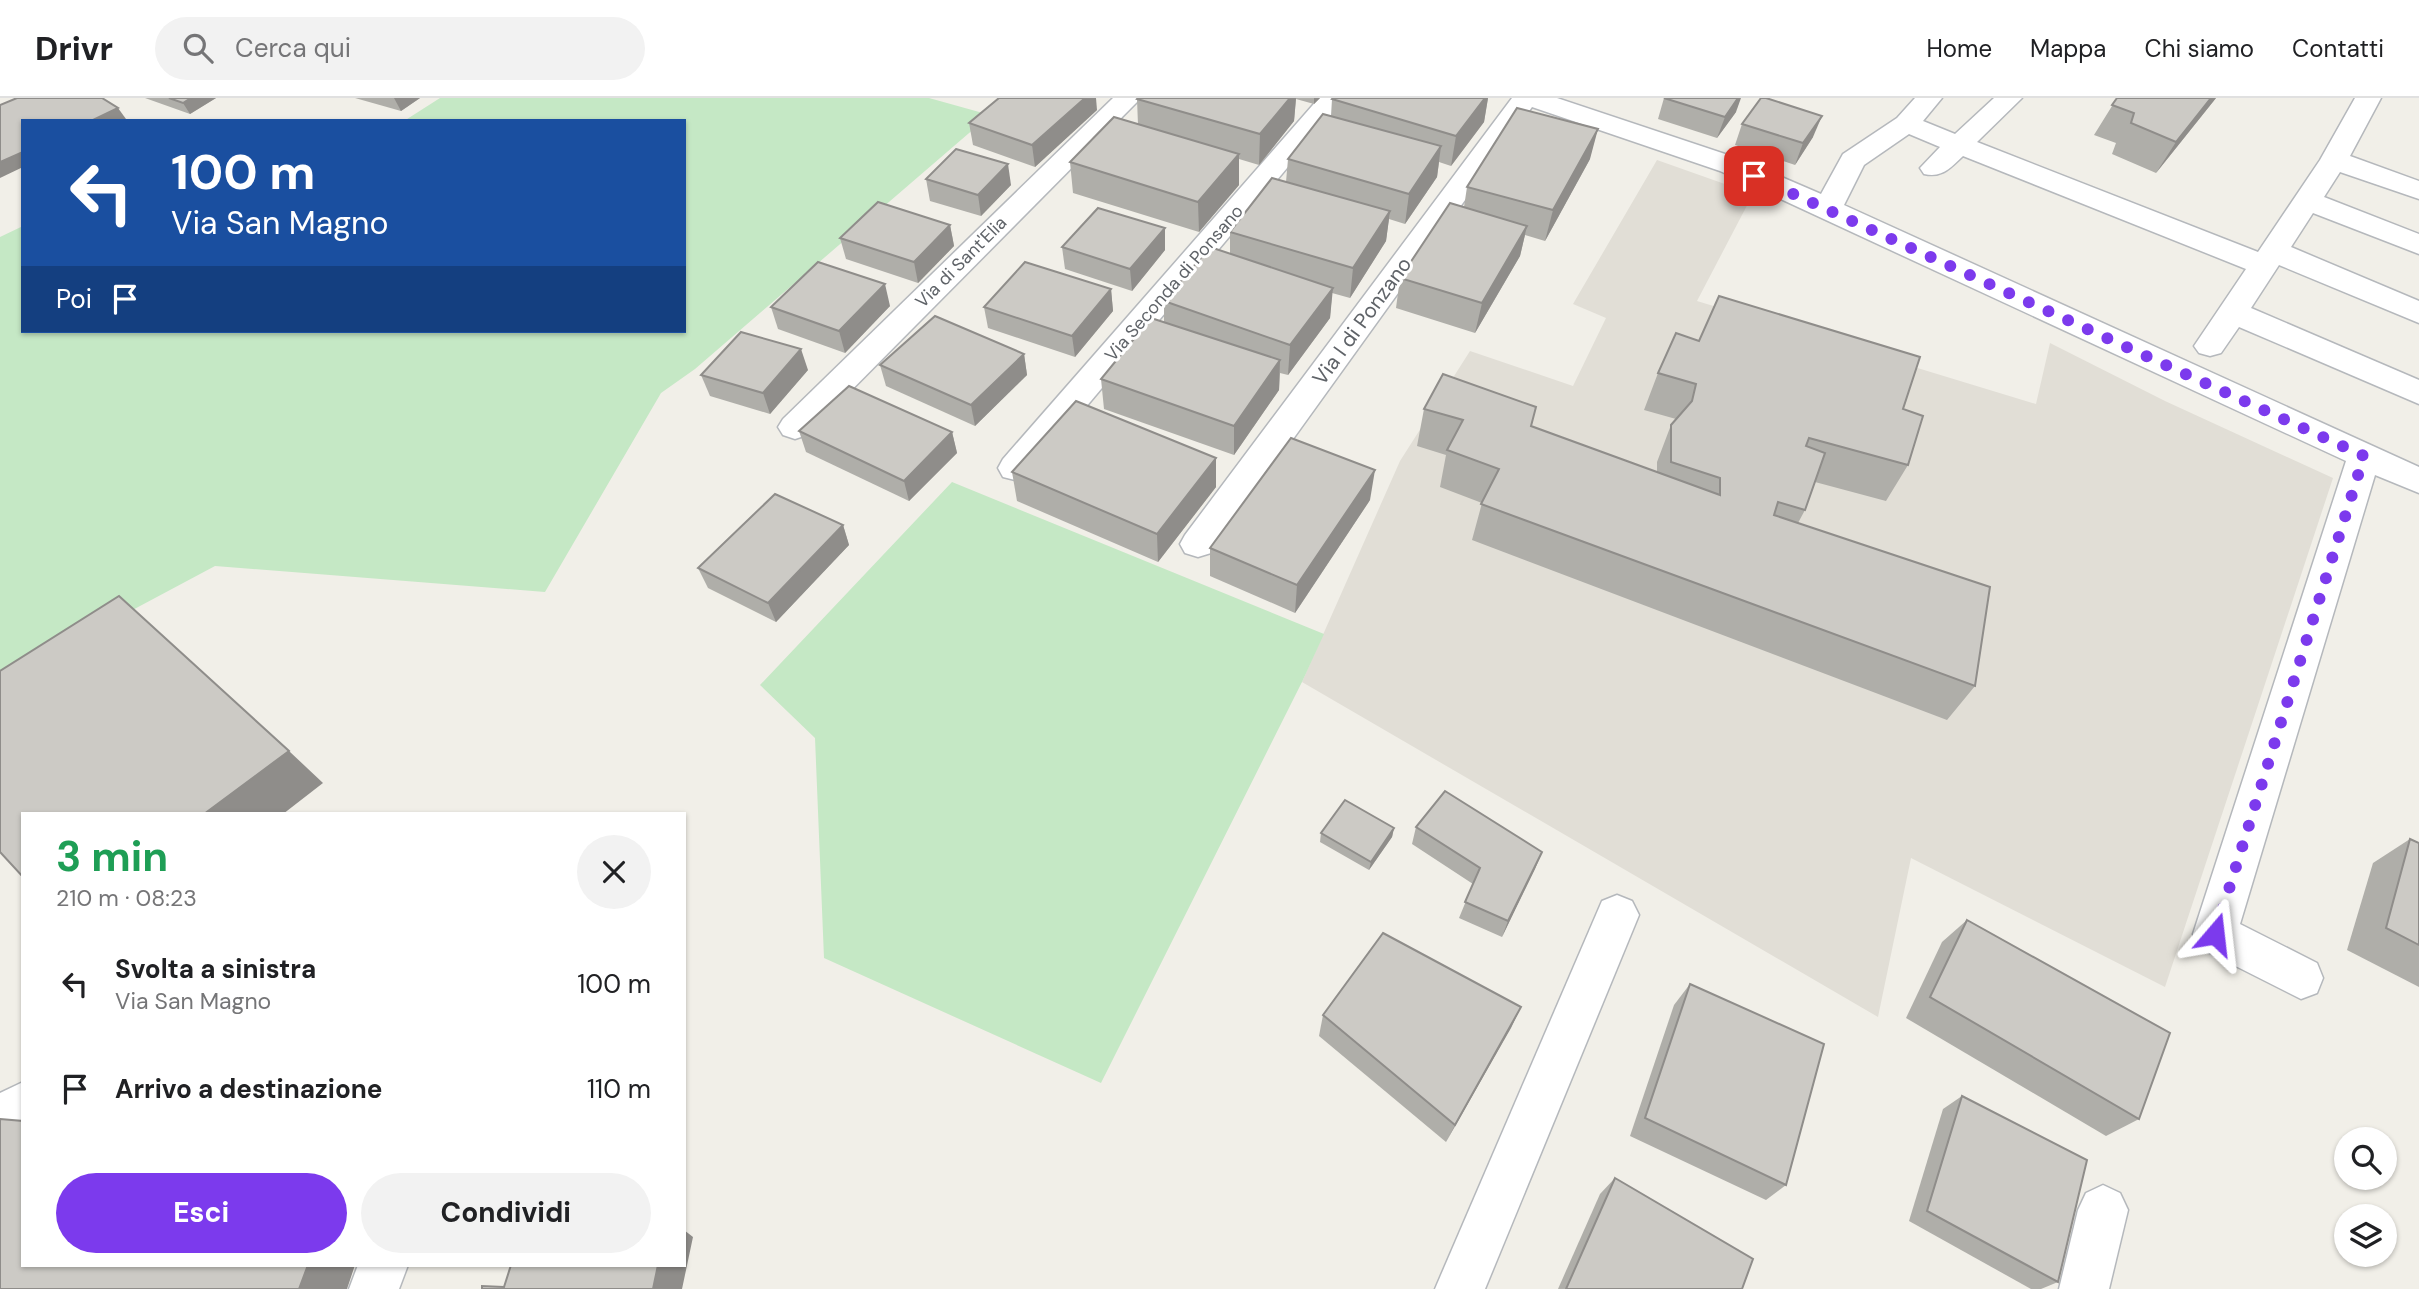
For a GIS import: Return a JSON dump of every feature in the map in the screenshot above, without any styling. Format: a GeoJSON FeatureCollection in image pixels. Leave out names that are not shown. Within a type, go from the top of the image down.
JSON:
{"type":"FeatureCollection","features":[{"type":"Feature","properties":{"kind":"street","name":"Via di Sant'Elia"},"geometry":{"type":"LineString","coordinates":[[795,427],[1128,98]]}},
{"type":"Feature","properties":{"kind":"street","name":"Via Seconda di Ponsano"},"geometry":{"type":"LineString","coordinates":[[1015,468],[1333,98]]}},
{"type":"Feature","properties":{"kind":"street","name":"Via I di Ponzano"},"geometry":{"type":"LineString","coordinates":[[1198,544],[1525,98]]}},
{"type":"Feature","properties":{"kind":"street"},"geometry":{"type":"LineString","coordinates":[[1531,98],[1723,173],[1828,208],[2419,481]]}},
{"type":"Feature","properties":{"kind":"street"},"geometry":{"type":"LineString","coordinates":[[1828,208],[1853,160],[1906,124],[1929,98]]}},
{"type":"Feature","properties":{"kind":"street"},"geometry":{"type":"LineString","coordinates":[[1934,168],[2009,98]]}},
{"type":"Feature","properties":{"kind":"street"},"geometry":{"type":"LineString","coordinates":[[2210,346],[2334,160],[2368,98]]}},
{"type":"Feature","properties":{"kind":"street"},"geometry":{"type":"LineString","coordinates":[[1906,124],[2419,313]]}},
{"type":"Feature","properties":{"kind":"street"},"geometry":{"type":"LineString","coordinates":[[2334,160],[2419,191]]}},
{"type":"Feature","properties":{"kind":"street"},"geometry":{"type":"LineString","coordinates":[[2306,200],[2419,245]]}},
{"type":"Feature","properties":{"kind":"street"},"geometry":{"type":"LineString","coordinates":[[2232,312],[2419,393]]}},
{"type":"Feature","properties":{"kind":"street"},"geometry":{"type":"LineString","coordinates":[[2165,401],[2185,374]]}},
{"type":"Feature","properties":{"kind":"street"},"geometry":{"type":"LineString","coordinates":[[2301,978],[2215,934],[2364,456]]}},
{"type":"Feature","properties":{"kind":"street"},"geometry":{"type":"LineString","coordinates":[[1460,1289],[1617,915]]}},
{"type":"Feature","properties":{"kind":"street"},"geometry":{"type":"LineString","coordinates":[[0,1122],[21,1106]]}},
{"type":"Feature","properties":{"kind":"street"},"geometry":{"type":"LineString","coordinates":[[2084,1289],[2103,1210]]}},
{"type":"Feature","properties":{"kind":"street"},"geometry":{"type":"LineString","coordinates":[[374,1289],[382,1267]]}},
{"type":"Feature","properties":{"kind":"shaded area"},"geometry":{"type":"Polygon","coordinates":[[[1657,160],[1753,194],[1697,301],[2036,404],[2050,343],[2165,401],[2333,478],[2165,987],[1911,858],[1878,1017],[1302,682],[1400,461],[1470,351],[1573,386],[1606,318],[1573,304],[1657,160]]]}},
{"type":"Feature","properties":{"kind":"green space"},"geometry":{"type":"Polygon","coordinates":[[[440,98],[929,98],[990,115],[695,369],[661,393],[545,592],[215,566],[35,662],[0,671],[0,237],[21,227],[21,333],[686,333],[686,119],[407,119],[440,98]]]}},
{"type":"Feature","properties":{"kind":"green space"},"geometry":{"type":"Polygon","coordinates":[[[952,482],[1324,634],[1101,1083],[824,958],[815,738],[760,685],[952,482]]]}},
{"type":"Feature","properties":{"kind":"building"},"geometry":{"type":"Polygon","coordinates":[[[17,98],[102,98],[118,108],[95,119],[21,119],[21,153],[0,162],[0,105],[17,98]]]}},
{"type":"Feature","properties":{"kind":"building"},"geometry":{"type":"Polygon","coordinates":[[[169,98],[191,98],[183,103],[169,98]]]}},
{"type":"Feature","properties":{"kind":"building"},"geometry":{"type":"Polygon","coordinates":[[[999,98],[1085,98],[1032,145],[969,123],[999,98]]]}},
{"type":"Feature","properties":{"kind":"building"},"geometry":{"type":"Polygon","coordinates":[[[1138,98],[1290,98],[1260,134],[1138,98]]]}},
{"type":"Feature","properties":{"kind":"building"},"geometry":{"type":"Polygon","coordinates":[[[1333,98],[1485,98],[1456,136],[1333,98]]]}},
{"type":"Feature","properties":{"kind":"building"},"geometry":{"type":"Polygon","coordinates":[[[1664,98],[1738,98],[1725,117],[1664,98]]]}},
{"type":"Feature","properties":{"kind":"building"},"geometry":{"type":"Polygon","coordinates":[[[1761,98],[1822,116],[1803,143],[1742,124],[1761,98]]]}},
{"type":"Feature","properties":{"kind":"building"},"geometry":{"type":"Polygon","coordinates":[[[2117,98],[2211,98],[2176,142],[2131,123],[2134,113],[2112,105],[2117,98]]]}},
{"type":"Feature","properties":{"kind":"building"},"geometry":{"type":"Polygon","coordinates":[[[1517,108],[1598,129],[1553,210],[1467,187],[1517,108]]]}},
{"type":"Feature","properties":{"kind":"building"},"geometry":{"type":"Polygon","coordinates":[[[1323,114],[1441,146],[1409,194],[1288,159],[1323,114]]]}},
{"type":"Feature","properties":{"kind":"building"},"geometry":{"type":"Polygon","coordinates":[[[1114,117],[1239,154],[1198,202],[1070,162],[1114,117]]]}},
{"type":"Feature","properties":{"kind":"building"},"geometry":{"type":"Polygon","coordinates":[[[956,149],[1008,164],[978,195],[926,179],[956,149]]]}},
{"type":"Feature","properties":{"kind":"building"},"geometry":{"type":"Polygon","coordinates":[[[1272,178],[1390,211],[1353,268],[1230,232],[1272,178]]]}},
{"type":"Feature","properties":{"kind":"building"},"geometry":{"type":"Polygon","coordinates":[[[878,202],[950,225],[914,262],[840,238],[878,202]]]}},
{"type":"Feature","properties":{"kind":"building"},"geometry":{"type":"Polygon","coordinates":[[[1450,203],[1527,226],[1482,303],[1400,278],[1450,203]]]}},
{"type":"Feature","properties":{"kind":"building"},"geometry":{"type":"Polygon","coordinates":[[[1098,208],[1165,228],[1130,269],[1062,247],[1098,208]]]}},
{"type":"Feature","properties":{"kind":"building"},"geometry":{"type":"Polygon","coordinates":[[[1210,247],[1333,288],[1290,345],[1164,301],[1210,247]]]}},
{"type":"Feature","properties":{"kind":"building"},"geometry":{"type":"Polygon","coordinates":[[[818,262],[885,284],[839,331],[771,307],[818,262]]]}},
{"type":"Feature","properties":{"kind":"building"},"geometry":{"type":"Polygon","coordinates":[[[1025,262],[1111,289],[1072,336],[984,307],[1025,262]]]}},
{"type":"Feature","properties":{"kind":"building"},"geometry":{"type":"Polygon","coordinates":[[[1719,296],[1920,357],[1903,409],[1923,416],[1908,465],[1809,438],[1806,446],[1825,453],[1805,510],[1778,502],[1774,515],[1990,587],[1975,686],[1481,504],[1499,469],[1447,450],[1463,420],[1424,409],[1443,374],[1536,407],[1531,426],[1720,495],[1720,478],[1671,462],[1671,425],[1692,401],[1696,384],[1658,373],[1676,333],[1699,341],[1719,296]]]}},
{"type":"Feature","properties":{"kind":"building"},"geometry":{"type":"Polygon","coordinates":[[[935,316],[1024,354],[971,405],[880,365],[935,316]]]}},
{"type":"Feature","properties":{"kind":"building"},"geometry":{"type":"Polygon","coordinates":[[[1151,318],[1280,360],[1234,426],[1101,379],[1151,318]]]}},
{"type":"Feature","properties":{"kind":"building"},"geometry":{"type":"Polygon","coordinates":[[[741,332],[801,349],[763,393],[701,375],[741,332]]]}},
{"type":"Feature","properties":{"kind":"building"},"geometry":{"type":"Polygon","coordinates":[[[849,386],[952,432],[904,481],[799,431],[849,386]]]}},
{"type":"Feature","properties":{"kind":"building"},"geometry":{"type":"Polygon","coordinates":[[[1076,401],[1216,458],[1157,534],[1012,472],[1076,401]]]}},
{"type":"Feature","properties":{"kind":"building"},"geometry":{"type":"Polygon","coordinates":[[[1291,438],[1375,470],[1297,585],[1210,548],[1291,438]]]}},
{"type":"Feature","properties":{"kind":"building"},"geometry":{"type":"Polygon","coordinates":[[[775,494],[843,525],[768,603],[698,568],[775,494]]]}},
{"type":"Feature","properties":{"kind":"building"},"geometry":{"type":"Polygon","coordinates":[[[119,596],[289,751],[207,812],[21,812],[21,875],[0,852],[0,671],[119,596]]]}},
{"type":"Feature","properties":{"kind":"building"},"geometry":{"type":"Polygon","coordinates":[[[1445,791],[1542,852],[1508,921],[1465,902],[1480,868],[1416,827],[1445,791]]]}},
{"type":"Feature","properties":{"kind":"building"},"geometry":{"type":"Polygon","coordinates":[[[1345,800],[1394,828],[1371,862],[1321,833],[1345,800]]]}},
{"type":"Feature","properties":{"kind":"building"},"geometry":{"type":"Polygon","coordinates":[[[2410,839],[2419,843],[2419,945],[2386,928],[2410,839]]]}},
{"type":"Feature","properties":{"kind":"building"},"geometry":{"type":"Polygon","coordinates":[[[1967,920],[2170,1033],[2139,1119],[1930,997],[1967,920]]]}},
{"type":"Feature","properties":{"kind":"building"},"geometry":{"type":"Polygon","coordinates":[[[1383,933],[1521,1007],[1455,1125],[1323,1015],[1383,933]]]}},
{"type":"Feature","properties":{"kind":"building"},"geometry":{"type":"Polygon","coordinates":[[[1690,984],[1824,1044],[1786,1185],[1645,1118],[1690,984]]]}},
{"type":"Feature","properties":{"kind":"building"},"geometry":{"type":"Polygon","coordinates":[[[1962,1096],[2087,1160],[2058,1282],[1927,1211],[1962,1096]]]}},
{"type":"Feature","properties":{"kind":"building"},"geometry":{"type":"Polygon","coordinates":[[[0,1119],[21,1121],[21,1267],[307,1267],[299,1289],[0,1289],[0,1119]]]}},
{"type":"Feature","properties":{"kind":"building"},"geometry":{"type":"Polygon","coordinates":[[[1615,1178],[1753,1259],[1742,1289],[1566,1289],[1615,1178]]]}},
{"type":"Feature","properties":{"kind":"building"},"geometry":{"type":"Polygon","coordinates":[[[510,1267],[658,1267],[653,1289],[482,1289],[482,1286],[504,1287],[510,1267]]]}},
{"type":"Feature","properties":{"kind":"route"},"geometry":{"type":"LineString","coordinates":[[1754,176],[2364,456],[2215,934]]}}]}
